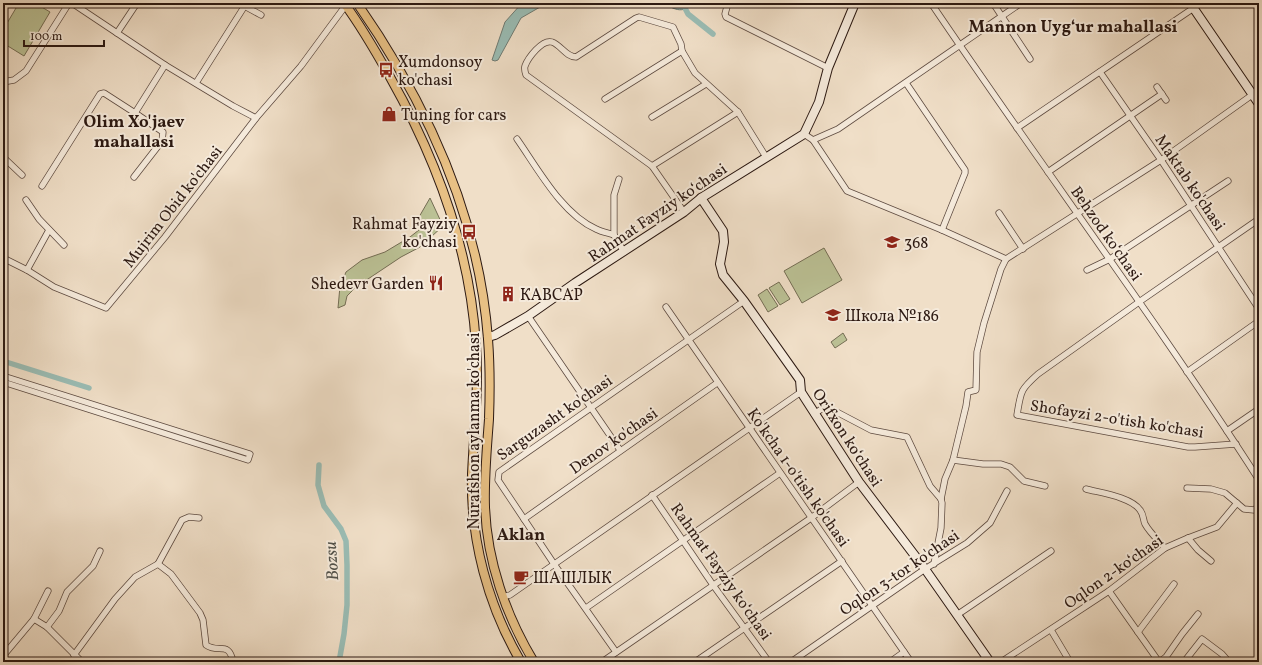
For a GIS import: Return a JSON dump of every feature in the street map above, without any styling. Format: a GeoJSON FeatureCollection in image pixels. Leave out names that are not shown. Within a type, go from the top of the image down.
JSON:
{"type":"FeatureCollection","features":[{"type":"Feature","properties":{"kind":"main road","name":"Nurafshon aylanma ko'chasi"},"geometry":{"type":"LineString","coordinates":[[357,3],[379,36],[413,96],[436,142],[454,184],[465,216],[481,282],[488,337],[489,397],[485,475],[487,535],[503,597],[518,632],[534,662]]}},
{"type":"Feature","properties":{"kind":"main road","name":"Nurafshon aylanma ko'chasi"},"geometry":{"type":"LineString","coordinates":[[345,4],[371,44],[404,102],[444,190],[453,220],[467,273],[476,344],[477,400],[472,474],[475,529],[489,590],[501,622],[521,662]]}},
{"type":"Feature","properties":{"kind":"main road"},"geometry":{"type":"LineString","coordinates":[[404,102],[410,102],[413,96]]}},
{"type":"Feature","properties":{"kind":"main road"},"geometry":{"type":"LineString","coordinates":[[453,220],[454,216],[458,214],[465,216]]}},
{"type":"Feature","properties":{"kind":"main road"},"geometry":{"type":"LineString","coordinates":[[473,507],[479,511],[485,507]]}},
{"type":"Feature","properties":{"kind":"main road"},"geometry":{"type":"LineString","coordinates":[[483,569],[484,565],[487,563],[494,566]]}},
{"type":"Feature","properties":{"kind":"street"},"geometry":{"type":"LineString","coordinates":[[3,82],[14,80],[26,71],[71,3],[165,65],[233,106],[256,118]]}},
{"type":"Feature","properties":{"kind":"street"},"geometry":{"type":"LineString","coordinates":[[117,33],[137,3]]}},
{"type":"Feature","properties":{"kind":"street"},"geometry":{"type":"LineString","coordinates":[[238,3],[261,15]]}},
{"type":"Feature","properties":{"kind":"street"},"geometry":{"type":"LineString","coordinates":[[728,3],[725,14],[726,17],[828,68]]}},
{"type":"Feature","properties":{"kind":"street"},"geometry":{"type":"LineString","coordinates":[[856,3],[828,68],[819,102],[804,134],[813,140],[847,190],[942,230],[1006,260]]}},
{"type":"Feature","properties":{"kind":"street","name":"Behzod ko‘chasi"},"geometry":{"type":"LineString","coordinates":[[931,3],[1110,259],[1259,480]]}},
{"type":"Feature","properties":{"kind":"street"},"geometry":{"type":"LineString","coordinates":[[993,3],[1030,59]]}},
{"type":"Feature","properties":{"kind":"street"},"geometry":{"type":"LineString","coordinates":[[813,140],[838,129],[1021,3]]}},
{"type":"Feature","properties":{"kind":"street"},"geometry":{"type":"LineString","coordinates":[[1017,128],[1100,72],[1192,6],[1201,3]]}},
{"type":"Feature","properties":{"kind":"street","name":"Mujrim Obid ko'chasi"},"geometry":{"type":"LineString","coordinates":[[27,270],[54,287],[106,308],[165,237],[256,118],[292,78],[345,4]]}},
{"type":"Feature","properties":{"kind":"street"},"geometry":{"type":"LineString","coordinates":[[1192,6],[1256,92],[1259,104]]}},
{"type":"Feature","properties":{"kind":"street"},"geometry":{"type":"LineString","coordinates":[[196,83],[244,7]]}},
{"type":"Feature","properties":{"kind":"street"},"geometry":{"type":"LineString","coordinates":[[684,212],[652,166],[526,75],[524,71],[525,65],[539,46],[546,42],[553,42],[572,57],[576,57],[633,19],[639,17],[673,27],[681,44],[682,51],[695,73],[738,112],[766,157]]}},
{"type":"Feature","properties":{"kind":"street"},"geometry":{"type":"LineString","coordinates":[[605,99],[682,51]]}},
{"type":"Feature","properties":{"kind":"street"},"geometry":{"type":"LineString","coordinates":[[135,113],[165,65]]}},
{"type":"Feature","properties":{"kind":"street","name":"Maktab ko'chasi"},"geometry":{"type":"LineString","coordinates":[[1100,72],[1219,246],[1259,309]]}},
{"type":"Feature","properties":{"kind":"street"},"geometry":{"type":"LineString","coordinates":[[906,83],[965,170],[942,230]]}},
{"type":"Feature","properties":{"kind":"street"},"geometry":{"type":"LineString","coordinates":[[652,117],[706,84]]}},
{"type":"Feature","properties":{"kind":"street"},"geometry":{"type":"LineString","coordinates":[[1157,87],[1166,100]]}},
{"type":"Feature","properties":{"kind":"street"},"geometry":{"type":"LineString","coordinates":[[934,564],[941,528],[941,499],[945,479],[953,460],[968,392],[976,390],[977,352],[984,323],[1001,269],[1006,260],[1161,160],[1256,92]]}},
{"type":"Feature","properties":{"kind":"street"},"geometry":{"type":"LineString","coordinates":[[42,186],[100,94],[104,93],[162,132],[162,141],[134,177]]}},
{"type":"Feature","properties":{"kind":"street"},"geometry":{"type":"LineString","coordinates":[[1048,172],[1162,94]]}},
{"type":"Feature","properties":{"kind":"street"},"geometry":{"type":"LineString","coordinates":[[652,166],[738,112]]}},
{"type":"Feature","properties":{"kind":"street","name":"Rahmat Fayziy koʻchasi"},"geometry":{"type":"LineString","coordinates":[[488,337],[495,335],[528,316],[575,283],[684,212],[701,198],[804,134]]}},
{"type":"Feature","properties":{"kind":"street"},"geometry":{"type":"LineString","coordinates":[[517,140],[563,205],[596,229],[614,235]]}},
{"type":"Feature","properties":{"kind":"street"},"geometry":{"type":"LineString","coordinates":[[3,157],[22,175]]}},
{"type":"Feature","properties":{"kind":"street"},"geometry":{"type":"LineString","coordinates":[[618,179],[614,195],[614,235],[624,252]]}},
{"type":"Feature","properties":{"kind":"street"},"geometry":{"type":"LineString","coordinates":[[1088,270],[1110,259],[1228,181]]}},
{"type":"Feature","properties":{"kind":"street","name":"Orifxon koʻchasi"},"geometry":{"type":"LineString","coordinates":[[701,198],[723,232],[724,242],[720,264],[721,271],[725,278],[744,301],[800,380],[801,392],[859,482],[925,570],[990,662]]}},
{"type":"Feature","properties":{"kind":"street"},"geometry":{"type":"LineString","coordinates":[[26,200],[39,220],[64,245]]}},
{"type":"Feature","properties":{"kind":"street"},"geometry":{"type":"LineString","coordinates":[[999,213],[1023,249]]}},
{"type":"Feature","properties":{"kind":"street"},"geometry":{"type":"LineString","coordinates":[[1139,302],[1259,219]]}},
{"type":"Feature","properties":{"kind":"street"},"geometry":{"type":"LineString","coordinates":[[3,258],[27,270],[49,230]]}},
{"type":"Feature","properties":{"kind":"street","name":"Sarguzasht ko'chasi"},"geometry":{"type":"LineString","coordinates":[[616,652],[554,564],[498,480],[499,472],[744,301]]}},
{"type":"Feature","properties":{"kind":"street","name":"Shofayzi 2-o'tish ko'chasi"},"geometry":{"type":"LineString","coordinates":[[1139,302],[1038,374],[1026,385],[1020,394],[1017,415],[1188,447],[1236,444]]}},
{"type":"Feature","properties":{"kind":"street","name":"Ko'kcha 1-o'tish ko'chasi"},"geometry":{"type":"LineString","coordinates":[[666,307],[687,340],[911,662]]}},
{"type":"Feature","properties":{"kind":"street"},"geometry":{"type":"LineString","coordinates":[[528,316],[620,450]]}},
{"type":"Feature","properties":{"kind":"street"},"geometry":{"type":"LineString","coordinates":[[1187,372],[1259,321]]}},
{"type":"Feature","properties":{"kind":"street"},"geometry":{"type":"LineString","coordinates":[[3,376],[250,454],[248,460],[3,382]]}},
{"type":"Feature","properties":{"kind":"street","name":"Denov ko'chasi"},"geometry":{"type":"LineString","coordinates":[[524,519],[717,383]]}},
{"type":"Feature","properties":{"kind":"street"},"geometry":{"type":"LineString","coordinates":[[503,597],[510,595],[801,392]]}},
{"type":"Feature","properties":{"kind":"street"},"geometry":{"type":"LineString","coordinates":[[814,414],[823,408],[831,409],[871,430],[907,437],[930,486],[941,499]]}},
{"type":"Feature","properties":{"kind":"street","name":"Shofayzi 2-o'tish ko'chasi"},"geometry":{"type":"LineString","coordinates":[[1227,431],[1259,409]]}},
{"type":"Feature","properties":{"kind":"street"},"geometry":{"type":"LineString","coordinates":[[953,460],[983,464],[1001,464],[1010,467],[1024,481],[1045,486]]}},
{"type":"Feature","properties":{"kind":"street"},"geometry":{"type":"LineString","coordinates":[[586,608],[780,473]]}},
{"type":"Feature","properties":{"kind":"street"},"geometry":{"type":"LineString","coordinates":[[602,662],[811,518],[859,482]]}},
{"type":"Feature","properties":{"kind":"street"},"geometry":{"type":"LineString","coordinates":[[1187,488],[1211,489],[1225,493],[1244,509],[1254,510],[1259,506]]}},
{"type":"Feature","properties":{"kind":"street"},"geometry":{"type":"LineString","coordinates":[[1086,489],[1120,498],[1136,506],[1140,509],[1144,517],[1145,524],[1166,548]]}},
{"type":"Feature","properties":{"kind":"street","name":"Oqlon 3-tor ko'chasi"},"geometry":{"type":"LineString","coordinates":[[791,662],[872,605],[967,543],[990,523],[1007,492]]}},
{"type":"Feature","properties":{"kind":"street","name":"Rahmat Fayziy koʻchasi"},"geometry":{"type":"LineString","coordinates":[[652,495],[713,585],[769,662]]}},
{"type":"Feature","properties":{"kind":"street","name":"Oqlon 2-ko‘chasi"},"geometry":{"type":"LineString","coordinates":[[1001,662],[1109,591],[1166,548],[1217,527],[1237,503]]}},
{"type":"Feature","properties":{"kind":"street"},"geometry":{"type":"LineString","coordinates":[[74,655],[115,599],[135,577],[158,564],[182,520],[189,517],[199,518]]}},
{"type":"Feature","properties":{"kind":"street"},"geometry":{"type":"LineString","coordinates":[[1188,538],[1198,550],[1211,561]]}},
{"type":"Feature","properties":{"kind":"street"},"geometry":{"type":"LineString","coordinates":[[47,628],[60,610],[67,592],[93,566],[100,551]]}},
{"type":"Feature","properties":{"kind":"street"},"geometry":{"type":"LineString","coordinates":[[957,615],[1051,551]]}},
{"type":"Feature","properties":{"kind":"street"},"geometry":{"type":"LineString","coordinates":[[695,662],[842,561]]}},
{"type":"Feature","properties":{"kind":"street"},"geometry":{"type":"LineString","coordinates":[[158,564],[171,574],[200,613],[203,620],[206,645],[209,647],[228,650],[234,662]]}},
{"type":"Feature","properties":{"kind":"street"},"geometry":{"type":"LineString","coordinates":[[1138,632],[1174,584]]}},
{"type":"Feature","properties":{"kind":"street"},"geometry":{"type":"LineString","coordinates":[[3,656],[34,619],[48,590]]}},
{"type":"Feature","properties":{"kind":"street"},"geometry":{"type":"LineString","coordinates":[[1109,591],[1159,662],[1166,657],[1198,614]]}},
{"type":"Feature","properties":{"kind":"street"},"geometry":{"type":"LineString","coordinates":[[34,619],[47,628],[82,662]]}},
{"type":"Feature","properties":{"kind":"street"},"geometry":{"type":"LineString","coordinates":[[1050,630],[1070,662]]}},
{"type":"Feature","properties":{"kind":"street"},"geometry":{"type":"LineString","coordinates":[[1184,662],[1202,639],[1222,654],[1229,662]]}},
{"type":"Feature","properties":{"kind":"street"},"geometry":{"type":"LineString","coordinates":[[890,662],[904,652]]}},
{"type":"Feature","properties":{"kind":"green space"},"geometry":{"type":"Polygon","coordinates":[[[19,3],[35,3],[50,12],[24,56],[3,43],[3,30],[19,3]]]}},
{"type":"Feature","properties":{"kind":"green space"},"geometry":{"type":"Polygon","coordinates":[[[430,198],[443,226],[420,247],[401,257],[356,287],[347,296],[345,305],[338,308],[340,286],[346,272],[362,260],[385,252],[410,237],[424,226],[425,223],[419,217],[430,198]]]}},
{"type":"Feature","properties":{"kind":"green space"},"geometry":{"type":"Polygon","coordinates":[[[824,248],[842,280],[802,303],[784,271],[824,248]]]}},
{"type":"Feature","properties":{"kind":"green space"},"geometry":{"type":"Polygon","coordinates":[[[779,282],[790,299],[780,305],[769,288],[779,282]]]}},
{"type":"Feature","properties":{"kind":"green space"},"geometry":{"type":"Polygon","coordinates":[[[767,289],[778,306],[768,312],[758,295],[767,289]]]}},
{"type":"Feature","properties":{"kind":"green space"},"geometry":{"type":"Polygon","coordinates":[[[843,333],[847,340],[835,348],[831,342],[843,333]]]}},
{"type":"Feature","properties":{"kind":"water"},"geometry":{"type":"Polygon","coordinates":[[[522,3],[547,3],[521,18],[498,60],[492,60],[505,22],[522,3]]]}},
{"type":"Feature","properties":{"kind":"water"},"geometry":{"type":"Polygon","coordinates":[[[664,3],[676,3],[680,5],[695,3],[683,10],[680,10],[672,8],[664,3]]]}},
{"type":"Feature","properties":{"kind":"waterway"},"geometry":{"type":"LineString","coordinates":[[685,8],[688,14],[713,34]]}},
{"type":"Feature","properties":{"kind":"waterway"},"geometry":{"type":"LineString","coordinates":[[3,361],[89,388]]}},
{"type":"Feature","properties":{"kind":"waterway","name":"Bozsu"},"geometry":{"type":"LineString","coordinates":[[319,465],[318,485],[324,506],[341,529],[346,541],[347,605],[339,662]]}},
{"type":"Feature","properties":{"kind":"place","name":"Xumdonsoy ko'chasi"},"geometry":{"type":"Point","coordinates":[386,70]}},
{"type":"Feature","properties":{"kind":"place","name":"Tuning for cars"},"geometry":{"type":"Point","coordinates":[389,114]}},
{"type":"Feature","properties":{"kind":"place","name":"Rahmat Fayziy ko'chasi"},"geometry":{"type":"Point","coordinates":[469,232]}},
{"type":"Feature","properties":{"kind":"place","name":"368"},"geometry":{"type":"Point","coordinates":[892,242]}},
{"type":"Feature","properties":{"kind":"place","name":"Shedevr Garden"},"geometry":{"type":"Point","coordinates":[436,283]}},
{"type":"Feature","properties":{"kind":"place","name":"КАВСАР"},"geometry":{"type":"Point","coordinates":[508,294]}},
{"type":"Feature","properties":{"kind":"place","name":"Школа №186"},"geometry":{"type":"Point","coordinates":[833,315]}},
{"type":"Feature","properties":{"kind":"place","name":"ШАШЛЫК"},"geometry":{"type":"Point","coordinates":[521,577]}},
{"type":"Feature","properties":{"kind":"district","name":"Mannon Uygʻur mahallasi"},"geometry":{"type":"Point","coordinates":[1073,26]}},
{"type":"Feature","properties":{"kind":"district","name":"Olim Xo'jaev mahallasi"},"geometry":{"type":"Point","coordinates":[134,131]}},
{"type":"Feature","properties":{"kind":"district","name":"Aklan"},"geometry":{"type":"Point","coordinates":[521,534]}}]}
